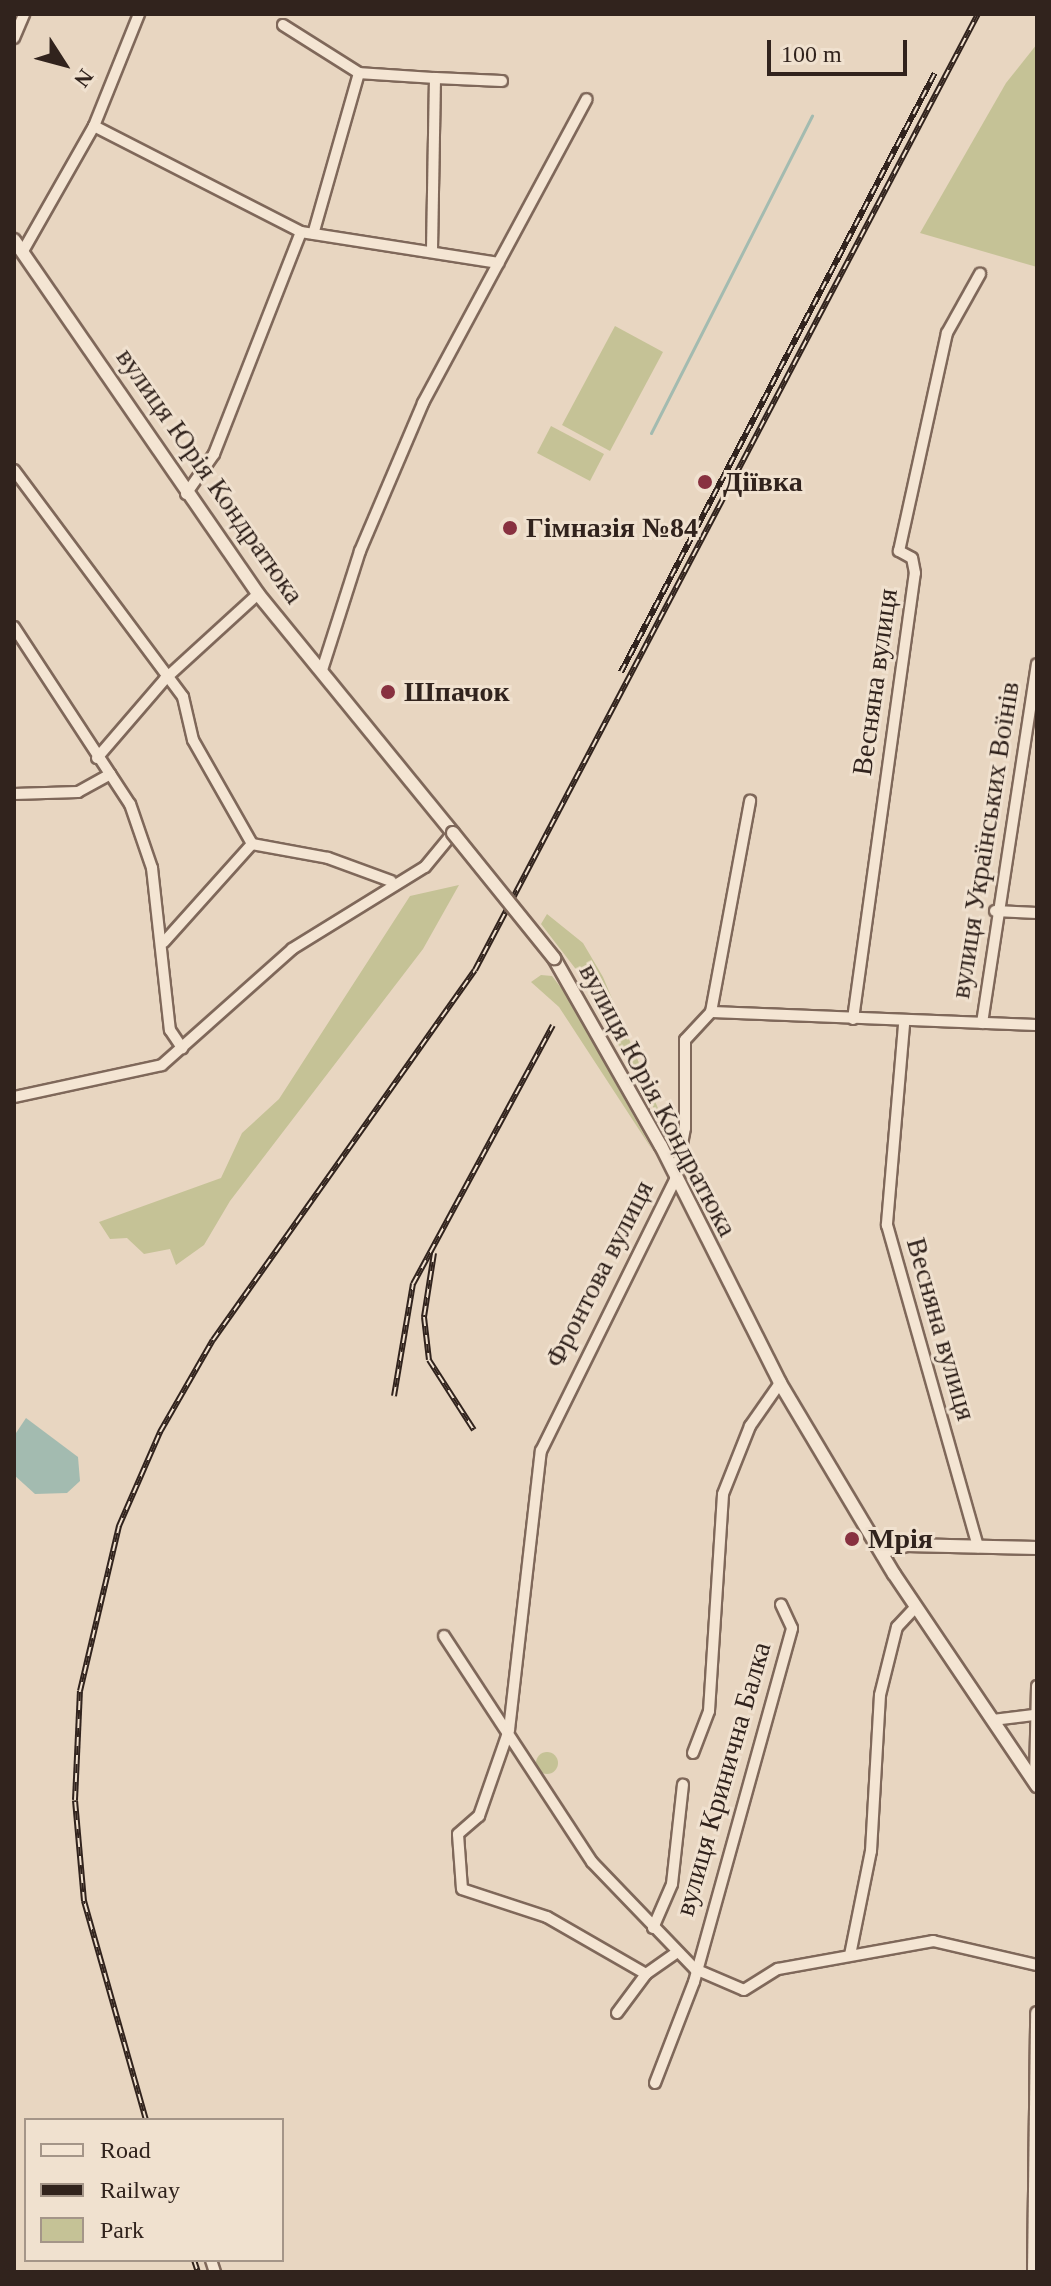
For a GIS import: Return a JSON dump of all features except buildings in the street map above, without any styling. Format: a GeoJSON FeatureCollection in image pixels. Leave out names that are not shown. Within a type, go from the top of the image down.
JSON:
{"type":"FeatureCollection","features":[{"type":"Feature","properties":{"kind":"street"},"geometry":{"type":"LineString","coordinates":[[14,38],[24,14]]}},
{"type":"Feature","properties":{"kind":"street"},"geometry":{"type":"LineString","coordinates":[[23,251],[94,126],[139,14]]}},
{"type":"Feature","properties":{"kind":"street"},"geometry":{"type":"LineString","coordinates":[[283,25],[359,73],[502,81]]}},
{"type":"Feature","properties":{"kind":"street"},"geometry":{"type":"LineString","coordinates":[[313,234],[359,73]]}},
{"type":"Feature","properties":{"kind":"street"},"geometry":{"type":"LineString","coordinates":[[432,250],[435,78]]}},
{"type":"Feature","properties":{"kind":"street"},"geometry":{"type":"LineString","coordinates":[[322,670],[383,495],[499,263],[555,170],[587,99]]}},
{"type":"Feature","properties":{"kind":"street"},"geometry":{"type":"LineString","coordinates":[[94,126],[301,232],[432,250],[499,263]]}},
{"type":"Feature","properties":{"kind":"street"},"geometry":{"type":"LineString","coordinates":[[186,494],[214,454],[301,232]]}},
{"type":"Feature","properties":{"kind":"street","name":"вулиця Юрія Кондратюка"},"geometry":{"type":"LineString","coordinates":[[14,240],[186,494],[258,594],[554,958],[675,1180],[780,1383],[915,1608],[1036,1784]]}},
{"type":"Feature","properties":{"kind":"street","name":"Весняна вулиця"},"geometry":{"type":"LineString","coordinates":[[853,1019],[915,573],[912,558],[899,551],[947,333],[980,274]]}},
{"type":"Feature","properties":{"kind":"street"},"geometry":{"type":"LineString","coordinates":[[14,470],[165,679],[183,697],[193,740],[252,844],[328,858],[391,881]]}},
{"type":"Feature","properties":{"kind":"street"},"geometry":{"type":"LineString","coordinates":[[97,758],[165,679],[258,594]]}},
{"type":"Feature","properties":{"kind":"street"},"geometry":{"type":"LineString","coordinates":[[14,627],[110,774],[152,868],[164,942],[170,1030],[182,1048]]}},
{"type":"Feature","properties":{"kind":"street","name":"вулиця Українських Воїнів"},"geometry":{"type":"LineString","coordinates":[[982,1023],[995,911],[1037,664]]}},
{"type":"Feature","properties":{"kind":"street"},"geometry":{"type":"LineString","coordinates":[[14,794],[78,792],[110,774]]}},
{"type":"Feature","properties":{"kind":"street"},"geometry":{"type":"LineString","coordinates":[[750,801],[711,1012],[853,1019],[904,1025],[1037,1025]]}},
{"type":"Feature","properties":{"kind":"street"},"geometry":{"type":"LineString","coordinates":[[14,1097],[138,1074],[182,1048],[292,949],[391,881],[425,867],[453,833]]}},
{"type":"Feature","properties":{"kind":"street"},"geometry":{"type":"LineString","coordinates":[[164,942],[252,844]]}},
{"type":"Feature","properties":{"kind":"street"},"geometry":{"type":"LineString","coordinates":[[995,911],[1037,913]]}},
{"type":"Feature","properties":{"kind":"street","name":"Фронтова вулиця"},"geometry":{"type":"LineString","coordinates":[[646,1974],[547,1917],[462,1889],[458,1834],[479,1816],[509,1730],[541,1451],[675,1180],[685,1128],[685,1040],[711,1012]]}},
{"type":"Feature","properties":{"kind":"street","name":"Весняна вулиця"},"geometry":{"type":"LineString","coordinates":[[904,1025],[887,1225],[978,1547]]}},
{"type":"Feature","properties":{"kind":"street"},"geometry":{"type":"LineString","coordinates":[[693,1753],[709,1711],[723,1494],[750,1426],[780,1383]]}},
{"type":"Feature","properties":{"kind":"street"},"geometry":{"type":"LineString","coordinates":[[882,1552],[906,1545],[1037,1548]]}},
{"type":"Feature","properties":{"kind":"street","name":"вулиця Кринична Балка"},"geometry":{"type":"LineString","coordinates":[[655,2083],[695,1969],[792,1628],[781,1604]]}},
{"type":"Feature","properties":{"kind":"street"},"geometry":{"type":"LineString","coordinates":[[915,1608],[897,1627],[880,1695],[871,1851],[850,1955],[933,1941],[1037,1965]]}},
{"type":"Feature","properties":{"kind":"street"},"geometry":{"type":"LineString","coordinates":[[444,1636],[509,1730]]}},
{"type":"Feature","properties":{"kind":"street"},"geometry":{"type":"LineString","coordinates":[[1036,1784],[1034,1715],[1037,1686]]}},
{"type":"Feature","properties":{"kind":"street"},"geometry":{"type":"LineString","coordinates":[[993,1720],[1034,1715]]}},
{"type":"Feature","properties":{"kind":"street","name":"вулиця Кринична Балка"},"geometry":{"type":"LineString","coordinates":[[509,1730],[592,1862],[675,1954],[695,1969],[744,1990],[778,1969],[850,1955]]}},
{"type":"Feature","properties":{"kind":"street"},"geometry":{"type":"LineString","coordinates":[[653,1928],[672,1884],[683,1785]]}},
{"type":"Feature","properties":{"kind":"street"},"geometry":{"type":"LineString","coordinates":[[617,2013],[646,1974],[675,1954]]}},
{"type":"Feature","properties":{"kind":"street"},"geometry":{"type":"LineString","coordinates":[[1034,2272],[1037,2013]]}},
{"type":"Feature","properties":{"kind":"green space"},"geometry":{"type":"Polygon","coordinates":[[[1037,44],[1037,267],[920,233],[1006,83],[1037,44]]]}},
{"type":"Feature","properties":{"kind":"green space"},"geometry":{"type":"Polygon","coordinates":[[[615,326],[663,352],[610,451],[562,425],[615,326]]]}},
{"type":"Feature","properties":{"kind":"green space"},"geometry":{"type":"Polygon","coordinates":[[[551,426],[604,454],[590,481],[537,453],[551,426]]]}},
{"type":"Feature","properties":{"kind":"green space"},"geometry":{"type":"Polygon","coordinates":[[[459,885],[423,949],[230,1201],[204,1245],[176,1265],[170,1249],[144,1254],[127,1238],[110,1239],[99,1222],[221,1178],[242,1133],[279,1099],[410,896],[459,885]]]}},
{"type":"Feature","properties":{"kind":"green space"},"geometry":{"type":"Polygon","coordinates":[[[547,914],[583,943],[603,977],[670,1137],[578,972],[541,924],[547,914]]]}},
{"type":"Feature","properties":{"kind":"green space"},"geometry":{"type":"Polygon","coordinates":[[[541,975],[552,976],[568,997],[653,1151],[559,1007],[531,982],[541,975]]]}},
{"type":"Feature","properties":{"kind":"green space"},"geometry":{"type":"Polygon","coordinates":[[[547,1752],[555,1755],[558,1763],[555,1771],[547,1774],[539,1771],[536,1763],[539,1755],[547,1752]]]}},
{"type":"Feature","properties":{"kind":"shaded area"},"geometry":{"type":"Polygon","coordinates":[[[26,1418],[78,1457],[80,1481],[67,1493],[35,1494],[14,1475],[14,1436],[26,1418]]]}},
{"type":"Feature","properties":{"kind":"waterway"},"geometry":{"type":"LineString","coordinates":[[651,433],[812,115]]}},
{"type":"Feature","properties":{"kind":"railway"},"geometry":{"type":"LineString","coordinates":[[145,2118],[84,1901],[75,1800],[80,1691],[119,1526],[160,1432],[213,1340],[475,970],[978,14]]}},
{"type":"Feature","properties":{"kind":"railway"},"geometry":{"type":"LineString","coordinates":[[621,672],[935,73]]}},
{"type":"Feature","properties":{"kind":"railway"},"geometry":{"type":"LineString","coordinates":[[394,1396],[413,1284],[553,1025]]}},
{"type":"Feature","properties":{"kind":"railway"},"geometry":{"type":"LineString","coordinates":[[434,1253],[424,1317],[429,1360],[474,1430]]}},
{"type":"Feature","properties":{"kind":"railway"},"geometry":{"type":"LineString","coordinates":[[195,2262],[198,2272]]}},
{"type":"Feature","properties":{"kind":"place","name":"Діївка"},"geometry":{"type":"Point","coordinates":[705,482]}},
{"type":"Feature","properties":{"kind":"place","name":"Гімназія №84"},"geometry":{"type":"Point","coordinates":[510,528]}},
{"type":"Feature","properties":{"kind":"place","name":"Шпачок"},"geometry":{"type":"Point","coordinates":[388,692]}},
{"type":"Feature","properties":{"kind":"place","name":"Мрія"},"geometry":{"type":"Point","coordinates":[852,1539]}}]}
